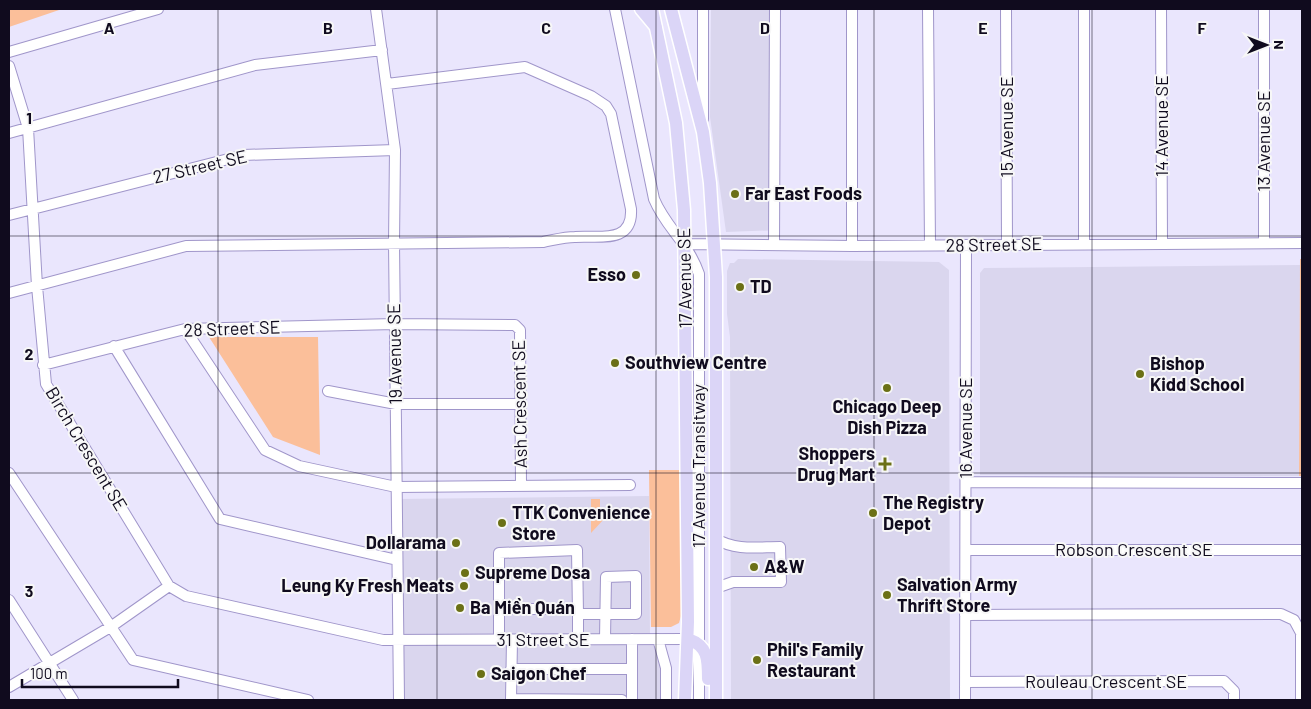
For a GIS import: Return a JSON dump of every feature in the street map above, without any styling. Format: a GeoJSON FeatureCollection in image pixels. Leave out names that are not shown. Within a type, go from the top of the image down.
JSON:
{"type":"FeatureCollection","features":[{"type":"Feature","properties":{"kind":"main road","name":"17 Avenue SE"},"geometry":{"type":"LineString","coordinates":[[650,9],[657,29],[676,123],[685,244],[693,641],[685,700]]}},
{"type":"Feature","properties":{"kind":"main road","name":"17 Avenue SE"},"geometry":{"type":"LineString","coordinates":[[671,9],[703,132],[710,183],[714,245],[716,700]]}},
{"type":"Feature","properties":{"kind":"main road"},"geometry":{"type":"LineString","coordinates":[[693,641],[707,659],[708,700]]}},
{"type":"Feature","properties":{"kind":"street"},"geometry":{"type":"LineString","coordinates":[[9,52],[158,9]]}},
{"type":"Feature","properties":{"kind":"street","name":"19 Avenue SE"},"geometry":{"type":"LineString","coordinates":[[376,9],[395,150],[394,243],[399,700]]}},
{"type":"Feature","properties":{"kind":"street"},"geometry":{"type":"LineString","coordinates":[[615,9],[654,199],[659,211],[685,244]]}},
{"type":"Feature","properties":{"kind":"street","name":"17 Avenue SE"},"geometry":{"type":"LineString","coordinates":[[703,9],[703,132]]}},
{"type":"Feature","properties":{"kind":"street"},"geometry":{"type":"LineString","coordinates":[[774,9],[774,246]]}},
{"type":"Feature","properties":{"kind":"street"},"geometry":{"type":"LineString","coordinates":[[852,9],[852,246]]}},
{"type":"Feature","properties":{"kind":"street"},"geometry":{"type":"LineString","coordinates":[[928,9],[930,246]]}},
{"type":"Feature","properties":{"kind":"street","name":"15 Avenue SE"},"geometry":{"type":"LineString","coordinates":[[1006,9],[1007,244]]}},
{"type":"Feature","properties":{"kind":"street"},"geometry":{"type":"LineString","coordinates":[[1084,9],[1084,244]]}},
{"type":"Feature","properties":{"kind":"street","name":"14 Avenue SE"},"geometry":{"type":"LineString","coordinates":[[1161,9],[1162,244]]}},
{"type":"Feature","properties":{"kind":"street","name":"13 Avenue SE"},"geometry":{"type":"LineString","coordinates":[[1264,9],[1264,243]]}},
{"type":"Feature","properties":{"kind":"street"},"geometry":{"type":"LineString","coordinates":[[9,133],[255,65],[382,50]]}},
{"type":"Feature","properties":{"kind":"street","name":"Birch Crescent SE"},"geometry":{"type":"LineString","coordinates":[[9,66],[28,128],[36,286],[46,384],[169,586]]}},
{"type":"Feature","properties":{"kind":"street"},"geometry":{"type":"LineString","coordinates":[[9,293],[186,246],[543,242],[574,237],[608,237],[623,232],[630,223],[632,216],[614,124],[606,106],[591,96],[525,67],[387,84]]}},
{"type":"Feature","properties":{"kind":"street","name":"27 Street SE"},"geometry":{"type":"LineString","coordinates":[[9,215],[244,155],[395,150]]}},
{"type":"Feature","properties":{"kind":"street","name":"28 Street SE"},"geometry":{"type":"LineString","coordinates":[[685,244],[930,246],[1302,243]]}},
{"type":"Feature","properties":{"kind":"street","name":"16 Avenue SE"},"geometry":{"type":"LineString","coordinates":[[965,700],[966,245]]}},
{"type":"Feature","properties":{"kind":"street","name":"28 Street SE"},"geometry":{"type":"LineString","coordinates":[[43,364],[185,329],[395,324]]}},
{"type":"Feature","properties":{"kind":"street","name":"Ash Crescent SE"},"geometry":{"type":"LineString","coordinates":[[395,324],[515,325],[520,330],[521,486]]}},
{"type":"Feature","properties":{"kind":"street"},"geometry":{"type":"LineString","coordinates":[[185,329],[265,450],[299,466],[396,487],[630,485]]}},
{"type":"Feature","properties":{"kind":"street"},"geometry":{"type":"LineString","coordinates":[[114,346],[220,519],[397,560]]}},
{"type":"Feature","properties":{"kind":"street"},"geometry":{"type":"LineString","coordinates":[[328,391],[396,404],[520,404]]}},
{"type":"Feature","properties":{"kind":"street"},"geometry":{"type":"LineString","coordinates":[[9,473],[133,660],[308,700]]}},
{"type":"Feature","properties":{"kind":"street"},"geometry":{"type":"LineString","coordinates":[[966,482],[1302,483]]}},
{"type":"Feature","properties":{"kind":"street"},"geometry":{"type":"LineString","coordinates":[[716,539],[728,546],[736,547],[780,547],[781,582],[733,582],[716,588]]}},
{"type":"Feature","properties":{"kind":"street"},"geometry":{"type":"LineString","coordinates":[[499,640],[500,553],[577,550],[578,640]]}},
{"type":"Feature","properties":{"kind":"street","name":"Robson Crescent SE"},"geometry":{"type":"LineString","coordinates":[[966,550],[1302,550]]}},
{"type":"Feature","properties":{"kind":"street"},"geometry":{"type":"LineString","coordinates":[[499,609],[578,612],[606,613],[636,614],[636,576],[606,577],[606,613],[605,639]]}},
{"type":"Feature","properties":{"kind":"street"},"geometry":{"type":"LineString","coordinates":[[9,687],[48,662],[112,626],[169,586],[186,596],[383,640],[398,640]]}},
{"type":"Feature","properties":{"kind":"street"},"geometry":{"type":"LineString","coordinates":[[9,600],[73,700]]}},
{"type":"Feature","properties":{"kind":"street"},"geometry":{"type":"LineString","coordinates":[[965,615],[1281,614],[1294,620],[1301,633],[1301,700]]}},
{"type":"Feature","properties":{"kind":"street"},"geometry":{"type":"LineString","coordinates":[[632,639],[632,700]]}},
{"type":"Feature","properties":{"kind":"street"},"geometry":{"type":"LineString","coordinates":[[658,639],[666,668],[666,700]]}},
{"type":"Feature","properties":{"kind":"street","name":"31 Street SE"},"geometry":{"type":"LineString","coordinates":[[398,640],[658,639],[693,641]]}},
{"type":"Feature","properties":{"kind":"street"},"geometry":{"type":"LineString","coordinates":[[512,640],[511,700],[622,700]]}},
{"type":"Feature","properties":{"kind":"street"},"geometry":{"type":"LineString","coordinates":[[693,641],[699,700]]}},
{"type":"Feature","properties":{"kind":"street"},"geometry":{"type":"LineString","coordinates":[[511,668],[632,669]]}},
{"type":"Feature","properties":{"kind":"street","name":"Rouleau Crescent SE"},"geometry":{"type":"LineString","coordinates":[[965,682],[1224,681],[1234,691],[1234,700]]}},
{"type":"Feature","properties":{"kind":"shaded area"},"geometry":{"type":"Polygon","coordinates":[[[9,9],[62,9],[9,27],[9,9]]]}},
{"type":"Feature","properties":{"kind":"shaded area"},"geometry":{"type":"Polygon","coordinates":[[[711,9],[775,9],[780,230],[726,232],[710,117],[711,9]]]}},
{"type":"Feature","properties":{"kind":"shaded area"},"geometry":{"type":"Polygon","coordinates":[[[738,259],[939,262],[949,270],[950,700],[731,700],[730,337],[727,314],[727,271],[730,263],[734,263],[738,259]]]}},
{"type":"Feature","properties":{"kind":"shaded area"},"geometry":{"type":"Polygon","coordinates":[[[1300,259],[1302,259],[1302,476],[1299,476],[1300,259]]]}},
{"type":"Feature","properties":{"kind":"shaded area","name":"Bishop Kidd School"},"geometry":{"type":"Polygon","coordinates":[[[1300,265],[1299,476],[980,475],[980,273],[984,268],[1300,265]]]}},
{"type":"Feature","properties":{"kind":"shaded area"},"geometry":{"type":"Polygon","coordinates":[[[209,337],[318,337],[320,455],[273,437],[209,337]]]}},
{"type":"Feature","properties":{"kind":"shaded area"},"geometry":{"type":"Polygon","coordinates":[[[649,470],[682,470],[683,609],[679,623],[671,627],[651,627],[649,470]]]}},
{"type":"Feature","properties":{"kind":"shaded area"},"geometry":{"type":"Polygon","coordinates":[[[649,496],[650,638],[658,639],[666,700],[399,700],[397,499],[649,496]]]}},
{"type":"Feature","properties":{"kind":"shaded area"},"geometry":{"type":"Polygon","coordinates":[[[591,499],[600,499],[600,518],[605,518],[591,533],[591,499]]]}},
{"type":"Feature","properties":{"kind":"place","name":"Far East Foods"},"geometry":{"type":"Point","coordinates":[735,194]}},
{"type":"Feature","properties":{"kind":"place","name":"Esso"},"geometry":{"type":"Point","coordinates":[636,275]}},
{"type":"Feature","properties":{"kind":"place","name":"TD"},"geometry":{"type":"Point","coordinates":[740,287]}},
{"type":"Feature","properties":{"kind":"place","name":"Southview Centre"},"geometry":{"type":"Point","coordinates":[615,363]}},
{"type":"Feature","properties":{"kind":"place","name":"Bishop Kidd School"},"geometry":{"type":"Point","coordinates":[1140,374]}},
{"type":"Feature","properties":{"kind":"place","name":"Chicago Deep Dish Pizza"},"geometry":{"type":"Point","coordinates":[887,388]}},
{"type":"Feature","properties":{"kind":"place","name":"Shoppers Drug Mart"},"geometry":{"type":"Point","coordinates":[885,464]}},
{"type":"Feature","properties":{"kind":"place","name":"The Registry Depot"},"geometry":{"type":"Point","coordinates":[873,513]}},
{"type":"Feature","properties":{"kind":"place","name":"TTK Convenience Store"},"geometry":{"type":"Point","coordinates":[502,523]}},
{"type":"Feature","properties":{"kind":"place","name":"Dollarama"},"geometry":{"type":"Point","coordinates":[456,543]}},
{"type":"Feature","properties":{"kind":"place","name":"A&W"},"geometry":{"type":"Point","coordinates":[754,567]}},
{"type":"Feature","properties":{"kind":"place","name":"Supreme Dosa"},"geometry":{"type":"Point","coordinates":[465,573]}},
{"type":"Feature","properties":{"kind":"place","name":"Leung Ky Fresh Meats"},"geometry":{"type":"Point","coordinates":[464,586]}},
{"type":"Feature","properties":{"kind":"place","name":"Salvation Army Thrift Store"},"geometry":{"type":"Point","coordinates":[887,595]}},
{"type":"Feature","properties":{"kind":"place","name":"Ba Miền Quán"},"geometry":{"type":"Point","coordinates":[460,608]}},
{"type":"Feature","properties":{"kind":"place","name":"Phil's Family Restaurant"},"geometry":{"type":"Point","coordinates":[757,660]}},
{"type":"Feature","properties":{"kind":"place","name":"Saigon Chef"},"geometry":{"type":"Point","coordinates":[481,674]}}]}
